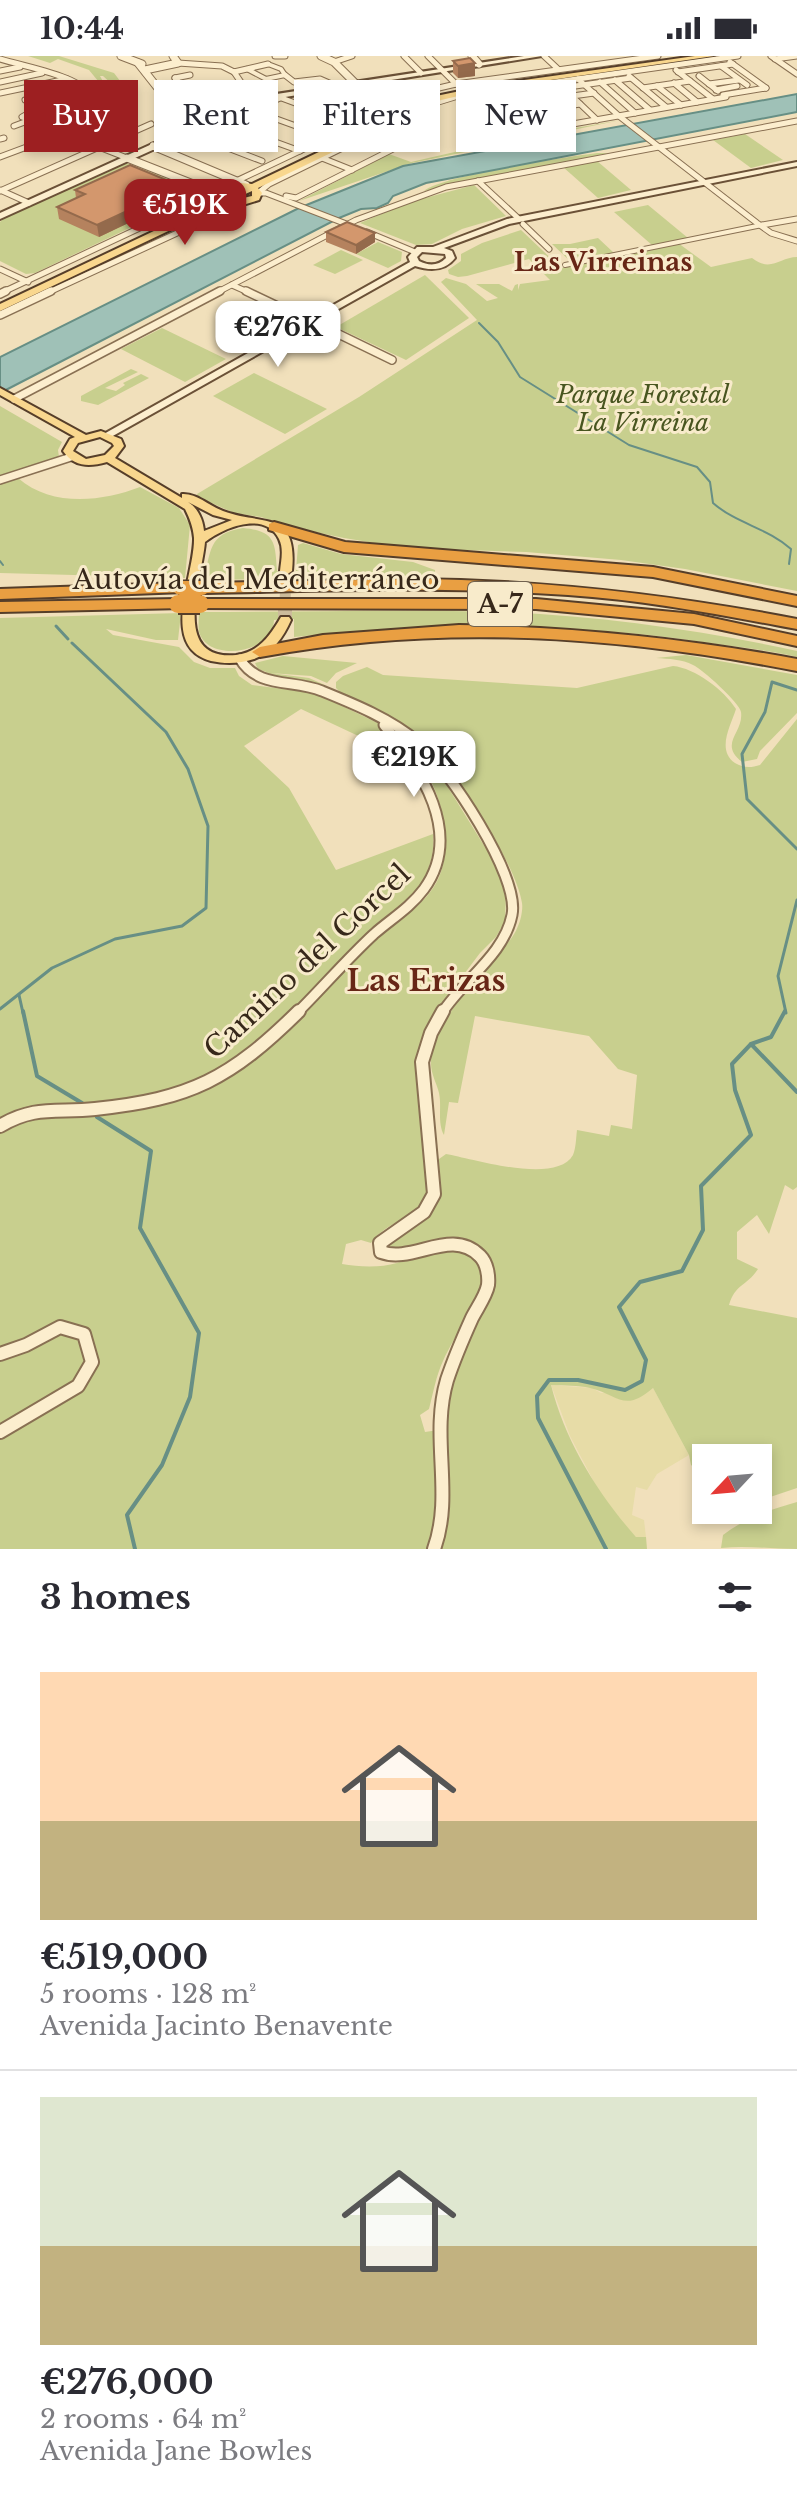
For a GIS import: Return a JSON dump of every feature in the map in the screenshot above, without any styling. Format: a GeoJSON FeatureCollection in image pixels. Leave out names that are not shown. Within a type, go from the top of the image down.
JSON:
{"type":"FeatureCollection","features":[{"type":"Feature","properties":{"kind":"highway"},"geometry":{"type":"LineString","coordinates":[[274,527],[344,547],[653,572],[797,601]]}},
{"type":"Feature","properties":{"kind":"highway"},"geometry":{"type":"LineString","coordinates":[[0,583],[126,589]]}},
{"type":"Feature","properties":{"kind":"highway","name":"Autovía del Mediterráneo"},"geometry":{"type":"LineString","coordinates":[[201,596],[409,585],[535,588],[620,594],[797,624]]}},
{"type":"Feature","properties":{"kind":"highway","name":"Autovía del Mediterráneo"},"geometry":{"type":"LineString","coordinates":[[0,594],[107,593],[126,589],[179,596]]}},
{"type":"Feature","properties":{"kind":"highway","name":"Autovía del Mediterráneo"},"geometry":{"type":"LineString","coordinates":[[0,607],[179,596],[536,604],[694,619],[797,641]]}},
{"type":"Feature","properties":{"kind":"highway"},"geometry":{"type":"LineString","coordinates":[[260,652],[307,642],[366,636],[533,633],[643,640],[797,665]]}},
{"type":"Feature","properties":{"kind":"main road"},"geometry":{"type":"LineString","coordinates":[[375,80],[538,56]]}},
{"type":"Feature","properties":{"kind":"main road"},"geometry":{"type":"LineString","coordinates":[[582,77],[689,56]]}},
{"type":"Feature","properties":{"kind":"main road"},"geometry":{"type":"LineString","coordinates":[[440,95],[554,73],[582,77],[710,56]]}},
{"type":"Feature","properties":{"kind":"main road"},"geometry":{"type":"LineString","coordinates":[[0,216],[127,158],[154,149]]}},
{"type":"Feature","properties":{"kind":"main road"},"geometry":{"type":"LineString","coordinates":[[0,302],[213,198],[248,186],[318,152]]}},
{"type":"Feature","properties":{"kind":"main road"},"geometry":{"type":"LineString","coordinates":[[5,396],[78,439],[112,438],[315,323],[437,248],[476,231],[797,167]]}},
{"type":"Feature","properties":{"kind":"main road"},"geometry":{"type":"LineString","coordinates":[[0,308],[213,198],[248,186]]}},
{"type":"Feature","properties":{"kind":"main road"},"geometry":{"type":"LineString","coordinates":[[213,198],[240,204],[250,202],[248,186]]}},
{"type":"Feature","properties":{"kind":"main road"},"geometry":{"type":"LineString","coordinates":[[449,253],[483,235],[521,222]]}},
{"type":"Feature","properties":{"kind":"main road"},"geometry":{"type":"LineString","coordinates":[[437,248],[449,253]]}},
{"type":"Feature","properties":{"kind":"main road"},"geometry":{"type":"LineString","coordinates":[[418,260],[445,265],[451,258],[449,253]]}},
{"type":"Feature","properties":{"kind":"main road"},"geometry":{"type":"LineString","coordinates":[[112,438],[119,446],[112,457]]}},
{"type":"Feature","properties":{"kind":"main road"},"geometry":{"type":"LineString","coordinates":[[78,439],[68,451],[71,457],[81,462],[112,457],[204,507],[274,527],[285,539],[286,571]]}},
{"type":"Feature","properties":{"kind":"main road"},"geometry":{"type":"LineString","coordinates":[[112,457],[189,507],[201,525],[188,629],[191,642],[203,653],[217,658],[240,659],[260,652],[278,638],[285,620]]}},
{"type":"Feature","properties":{"kind":"main road"},"geometry":{"type":"LineString","coordinates":[[200,540],[221,526],[248,521]]}},
{"type":"Feature","properties":{"kind":"street"},"geometry":{"type":"LineString","coordinates":[[121,56],[153,66]]}},
{"type":"Feature","properties":{"kind":"street"},"geometry":{"type":"LineString","coordinates":[[222,56],[222,66]]}},
{"type":"Feature","properties":{"kind":"street"},"geometry":{"type":"LineString","coordinates":[[321,56],[334,62],[352,80]]}},
{"type":"Feature","properties":{"kind":"street"},"geometry":{"type":"LineString","coordinates":[[334,62],[349,56]]}},
{"type":"Feature","properties":{"kind":"street"},"geometry":{"type":"LineString","coordinates":[[404,56],[421,73]]}},
{"type":"Feature","properties":{"kind":"street"},"geometry":{"type":"LineString","coordinates":[[428,56],[456,84],[440,88]]}},
{"type":"Feature","properties":{"kind":"street"},"geometry":{"type":"LineString","coordinates":[[472,56],[484,80],[554,73],[628,58],[658,56]]}},
{"type":"Feature","properties":{"kind":"street"},"geometry":{"type":"LineString","coordinates":[[538,56],[565,80]]}},
{"type":"Feature","properties":{"kind":"street"},"geometry":{"type":"LineString","coordinates":[[571,80],[738,56]]}},
{"type":"Feature","properties":{"kind":"street"},"geometry":{"type":"LineString","coordinates":[[773,58],[797,56]]}},
{"type":"Feature","properties":{"kind":"street"},"geometry":{"type":"LineString","coordinates":[[577,123],[766,88],[724,58]]}},
{"type":"Feature","properties":{"kind":"street"},"geometry":{"type":"LineString","coordinates":[[773,58],[797,74]]}},
{"type":"Feature","properties":{"kind":"street"},"geometry":{"type":"LineString","coordinates":[[137,59],[154,81]]}},
{"type":"Feature","properties":{"kind":"street"},"geometry":{"type":"LineString","coordinates":[[145,70],[175,59],[222,66],[234,72],[239,80]]}},
{"type":"Feature","properties":{"kind":"street"},"geometry":{"type":"LineString","coordinates":[[1,61],[58,78]]}},
{"type":"Feature","properties":{"kind":"street"},"geometry":{"type":"LineString","coordinates":[[234,72],[268,64],[281,69],[294,82]]}},
{"type":"Feature","properties":{"kind":"street"},"geometry":{"type":"LineString","coordinates":[[681,105],[651,74],[733,64]]}},
{"type":"Feature","properties":{"kind":"street"},"geometry":{"type":"LineString","coordinates":[[0,71],[23,66]]}},
{"type":"Feature","properties":{"kind":"street"},"geometry":{"type":"LineString","coordinates":[[670,66],[713,99]]}},
{"type":"Feature","properties":{"kind":"street"},"geometry":{"type":"LineString","coordinates":[[721,66],[747,85]]}},
{"type":"Feature","properties":{"kind":"street"},"geometry":{"type":"LineString","coordinates":[[569,68],[622,117],[771,233],[797,241]]}},
{"type":"Feature","properties":{"kind":"street"},"geometry":{"type":"LineString","coordinates":[[247,69],[266,79],[285,75]]}},
{"type":"Feature","properties":{"kind":"street"},"geometry":{"type":"LineString","coordinates":[[643,88],[727,71]]}},
{"type":"Feature","properties":{"kind":"street"},"geometry":{"type":"LineString","coordinates":[[0,82],[45,72]]}},
{"type":"Feature","properties":{"kind":"street"},"geometry":{"type":"LineString","coordinates":[[624,72],[666,107]]}},
{"type":"Feature","properties":{"kind":"street"},"geometry":{"type":"LineString","coordinates":[[177,80],[175,78],[190,75]]}},
{"type":"Feature","properties":{"kind":"street"},"geometry":{"type":"LineString","coordinates":[[699,76],[725,96]]}},
{"type":"Feature","properties":{"kind":"street"},"geometry":{"type":"LineString","coordinates":[[574,80],[582,77],[600,82],[631,78]]}},
{"type":"Feature","properties":{"kind":"street"},"geometry":{"type":"LineString","coordinates":[[0,93],[58,78],[74,80]]}},
{"type":"Feature","properties":{"kind":"street"},"geometry":{"type":"LineString","coordinates":[[615,80],[650,110]]}},
{"type":"Feature","properties":{"kind":"street"},"geometry":{"type":"LineString","coordinates":[[709,84],[739,80]]}},
{"type":"Feature","properties":{"kind":"street"},"geometry":{"type":"LineString","coordinates":[[600,82],[635,113]]}},
{"type":"Feature","properties":{"kind":"street"},"geometry":{"type":"LineString","coordinates":[[674,83],[697,102]]}},
{"type":"Feature","properties":{"kind":"street"},"geometry":{"type":"LineString","coordinates":[[716,90],[759,83]]}},
{"type":"Feature","properties":{"kind":"street"},"geometry":{"type":"LineString","coordinates":[[576,95],[594,93]]}},
{"type":"Feature","properties":{"kind":"street"},"geometry":{"type":"LineString","coordinates":[[576,100],[597,120]]}},
{"type":"Feature","properties":{"kind":"street"},"geometry":{"type":"LineString","coordinates":[[576,106],[608,105]]}},
{"type":"Feature","properties":{"kind":"street"},"geometry":{"type":"LineString","coordinates":[[5,396],[232,285],[345,224],[405,200],[478,181],[797,121]]}},
{"type":"Feature","properties":{"kind":"street"},"geometry":{"type":"LineString","coordinates":[[14,126],[24,122]]}},
{"type":"Feature","properties":{"kind":"street"},"geometry":{"type":"LineString","coordinates":[[138,130],[151,124]]}},
{"type":"Feature","properties":{"kind":"street"},"geometry":{"type":"LineString","coordinates":[[0,157],[24,148]]}},
{"type":"Feature","properties":{"kind":"street"},"geometry":{"type":"LineString","coordinates":[[0,191],[87,152]]}},
{"type":"Feature","properties":{"kind":"street"},"geometry":{"type":"LineString","coordinates":[[111,152],[213,198]]}},
{"type":"Feature","properties":{"kind":"street"},"geometry":{"type":"LineString","coordinates":[[167,152],[295,202],[418,260]]}},
{"type":"Feature","properties":{"kind":"street"},"geometry":{"type":"LineString","coordinates":[[242,152],[262,161]]}},
{"type":"Feature","properties":{"kind":"street"},"geometry":{"type":"LineString","coordinates":[[248,186],[299,152]]}},
{"type":"Feature","properties":{"kind":"street"},"geometry":{"type":"LineString","coordinates":[[248,186],[331,152]]}},
{"type":"Feature","properties":{"kind":"street"},"geometry":{"type":"LineString","coordinates":[[295,202],[387,152]]}},
{"type":"Feature","properties":{"kind":"street"},"geometry":{"type":"LineString","coordinates":[[322,158],[352,170]]}},
{"type":"Feature","properties":{"kind":"street"},"geometry":{"type":"LineString","coordinates":[[478,181],[549,249]]}},
{"type":"Feature","properties":{"kind":"street"},"geometry":{"type":"LineString","coordinates":[[0,191],[29,203]]}},
{"type":"Feature","properties":{"kind":"street"},"geometry":{"type":"LineString","coordinates":[[0,294],[213,198]]}},
{"type":"Feature","properties":{"kind":"street"},"geometry":{"type":"LineString","coordinates":[[0,315],[240,204]]}},
{"type":"Feature","properties":{"kind":"street"},"geometry":{"type":"LineString","coordinates":[[565,265],[797,219]]}},
{"type":"Feature","properties":{"kind":"street"},"geometry":{"type":"LineString","coordinates":[[0,269],[28,282]]}},
{"type":"Feature","properties":{"kind":"street"},"geometry":{"type":"LineString","coordinates":[[232,285],[392,360]]}},
{"type":"Feature","properties":{"kind":"street"},"geometry":{"type":"LineString","coordinates":[[0,480],[71,457]]}},
{"type":"Feature","properties":{"kind":"street"},"geometry":{"type":"LineString","coordinates":[[240,659],[249,674],[269,682],[314,688],[407,733],[431,755],[453,782],[503,868],[513,896],[511,928],[446,1005],[426,1043],[422,1062],[434,1194],[424,1212],[380,1243],[381,1252],[389,1257],[442,1244],[468,1248],[482,1257],[489,1270],[488,1287],[444,1388],[439,1422],[446,1495],[444,1522],[434,1549]]}},
{"type":"Feature","properties":{"kind":"street","name":"Camino del Corcel"},"geometry":{"type":"LineString","coordinates":[[0,1126],[37,1107],[81,1110],[190,1091],[208,1084],[224,1075],[278,1029],[374,934],[413,903],[432,878],[439,854],[434,806],[423,775],[379,719]]}},
{"type":"Feature","properties":{"kind":"street"},"geometry":{"type":"LineString","coordinates":[[0,1354],[26,1345],[60,1327],[84,1334],[92,1362],[78,1386],[0,1432]]}},
{"type":"Feature","properties":{"kind":"shaded area"},"geometry":{"type":"Polygon","coordinates":[[[551,1385],[592,1388],[601,1393],[653,1388],[689,1455],[657,1474],[647,1490],[636,1487],[632,1515],[644,1520],[646,1537],[636,1537],[605,1503],[570,1436],[551,1385]]]}},
{"type":"Feature","properties":{"kind":"green space"},"geometry":{"type":"Polygon","coordinates":[[[28,56],[59,56],[114,73],[119,80],[107,80],[100,76],[102,80],[97,80],[89,70],[58,59],[50,63],[28,56]]]}},
{"type":"Feature","properties":{"kind":"green space"},"geometry":{"type":"Polygon","coordinates":[[[745,134],[783,160],[751,168],[713,140],[745,134]]]}},
{"type":"Feature","properties":{"kind":"green space"},"geometry":{"type":"Polygon","coordinates":[[[465,152],[412,163],[299,201],[389,154],[411,162],[465,152]]]}},
{"type":"Feature","properties":{"kind":"green space"},"geometry":{"type":"Polygon","coordinates":[[[609,153],[424,191],[478,173],[609,153]]]}},
{"type":"Feature","properties":{"kind":"green space"},"geometry":{"type":"Polygon","coordinates":[[[597,161],[631,190],[598,198],[563,167],[597,161]]]}},
{"type":"Feature","properties":{"kind":"green space"},"geometry":{"type":"Polygon","coordinates":[[[123,164],[199,191],[199,195],[35,273],[26,274],[0,261],[0,222],[3,219],[123,164]]]}},
{"type":"Feature","properties":{"kind":"green space"},"geometry":{"type":"Polygon","coordinates":[[[474,185],[506,216],[462,229],[432,244],[416,245],[360,223],[410,202],[474,185]]]}},
{"type":"Feature","properties":{"kind":"green space"},"geometry":{"type":"Polygon","coordinates":[[[648,205],[688,238],[652,245],[614,212],[648,205]]]}},
{"type":"Feature","properties":{"kind":"green space","name":"Parque Forestal La Virreina"},"geometry":{"type":"Polygon","coordinates":[[[521,230],[561,268],[678,243],[711,267],[752,258],[770,264],[797,257],[797,591],[621,560],[526,552],[405,548],[344,538],[234,513],[198,497],[197,494],[359,397],[477,320],[441,282],[446,278],[466,284],[487,301],[498,298],[476,284],[499,284],[512,291],[518,284],[518,290],[520,284],[550,280],[529,259],[467,276],[449,274],[448,270],[461,261],[461,254],[482,243],[521,230]]]}},
{"type":"Feature","properties":{"kind":"green space"},"geometry":{"type":"Polygon","coordinates":[[[598,238],[614,253],[571,262],[552,244],[570,244],[598,238]]]}},
{"type":"Feature","properties":{"kind":"green space"},"geometry":{"type":"Polygon","coordinates":[[[378,242],[402,252],[401,261],[388,268],[356,254],[378,242]]]}},
{"type":"Feature","properties":{"kind":"green space"},"geometry":{"type":"Polygon","coordinates":[[[341,250],[363,260],[335,274],[313,265],[341,250]]]}},
{"type":"Feature","properties":{"kind":"green space"},"geometry":{"type":"Polygon","coordinates":[[[425,275],[469,318],[406,360],[336,327],[425,275]]]}},
{"type":"Feature","properties":{"kind":"green space"},"geometry":{"type":"Polygon","coordinates":[[[162,328],[226,359],[185,382],[121,349],[162,328]]]}},
{"type":"Feature","properties":{"kind":"green space"},"geometry":{"type":"Polygon","coordinates":[[[131,369],[138,372],[105,388],[116,391],[125,385],[123,383],[141,374],[149,378],[98,405],[81,401],[81,396],[131,369]]]}},
{"type":"Feature","properties":{"kind":"green space"},"geometry":{"type":"Polygon","coordinates":[[[254,373],[327,409],[285,434],[213,396],[254,373]]]}},
{"type":"Feature","properties":{"kind":"green space"},"geometry":{"type":"Polygon","coordinates":[[[0,406],[62,442],[59,457],[0,476],[0,406]]]}},
{"type":"Feature","properties":{"kind":"green space"},"geometry":{"type":"Polygon","coordinates":[[[18,478],[46,494],[61,498],[109,496],[140,487],[179,508],[190,525],[185,578],[0,573],[0,484],[18,478]]]}},
{"type":"Feature","properties":{"kind":"green space"},"geometry":{"type":"Polygon","coordinates":[[[243,528],[262,532],[272,540],[277,571],[296,571],[298,545],[303,543],[341,554],[413,562],[435,570],[435,577],[203,580],[210,552],[217,539],[243,528]]]}},
{"type":"Feature","properties":{"kind":"green space"},"geometry":{"type":"Polygon","coordinates":[[[199,612],[540,614],[651,625],[724,637],[797,651],[797,657],[645,635],[545,628],[395,629],[294,637],[294,619],[274,620],[271,632],[263,641],[252,647],[226,651],[205,642],[199,632],[199,612]]]}},
{"type":"Feature","properties":{"kind":"green space"},"geometry":{"type":"Polygon","coordinates":[[[181,613],[178,640],[156,640],[106,629],[113,635],[179,647],[194,662],[210,668],[235,668],[239,676],[252,685],[315,693],[380,724],[401,756],[301,709],[244,746],[289,788],[336,870],[433,834],[429,868],[420,887],[275,1026],[220,1071],[186,1087],[142,1095],[141,1105],[193,1094],[232,1074],[290,1024],[384,932],[427,896],[439,877],[444,861],[445,826],[435,791],[418,760],[407,748],[410,745],[441,776],[493,860],[506,894],[505,921],[496,937],[480,953],[431,1018],[418,1053],[429,1190],[417,1209],[371,1243],[361,1240],[346,1244],[342,1264],[384,1266],[426,1252],[457,1251],[475,1257],[482,1269],[481,1285],[441,1367],[429,1409],[420,1415],[425,1432],[445,1429],[456,1362],[493,1271],[485,1255],[475,1245],[462,1241],[448,1240],[389,1249],[389,1242],[414,1226],[429,1210],[436,1190],[439,1159],[446,1154],[514,1168],[550,1168],[564,1164],[573,1155],[577,1130],[609,1136],[611,1125],[632,1129],[637,1075],[618,1069],[589,1036],[475,1016],[458,1103],[449,1102],[444,1135],[439,1093],[431,1068],[432,1051],[444,1023],[463,995],[513,936],[520,921],[522,903],[517,884],[494,838],[445,766],[415,734],[390,718],[345,697],[336,688],[336,682],[367,667],[383,675],[577,688],[673,666],[708,681],[736,709],[726,737],[726,751],[735,763],[747,767],[760,765],[797,719],[797,1187],[793,1190],[785,1185],[769,1234],[757,1215],[737,1232],[737,1259],[758,1269],[738,1289],[729,1305],[797,1318],[797,1488],[772,1496],[772,1444],[692,1444],[692,1466],[653,1388],[628,1401],[585,1387],[551,1385],[565,1426],[584,1466],[636,1537],[646,1537],[647,1549],[0,1549],[0,618],[181,613]]]}},
{"type":"Feature","properties":{"kind":"green space"},"geometry":{"type":"Polygon","coordinates":[[[686,655],[797,675],[797,713],[760,751],[757,759],[742,762],[732,749],[741,712],[728,694],[693,665],[680,660],[656,658],[686,655]]]}},
{"type":"Feature","properties":{"kind":"green space"},"geometry":{"type":"Polygon","coordinates":[[[283,656],[357,663],[336,673],[327,683],[311,676],[270,673],[309,678],[325,685],[317,686],[280,681],[258,671],[269,673],[258,669],[255,663],[283,656]]]}},
{"type":"Feature","properties":{"kind":"green space"},"geometry":{"type":"Polygon","coordinates":[[[797,1502],[797,1549],[721,1548],[723,1535],[740,1524],[772,1524],[772,1510],[797,1502]]]}},
{"type":"Feature","properties":{"kind":"water"},"geometry":{"type":"Polygon","coordinates":[[[797,94],[797,112],[426,183],[393,196],[388,203],[377,208],[361,209],[339,218],[0,393],[0,357],[299,208],[403,166],[480,152],[576,152],[576,134],[797,94]]]}},
{"type":"Feature","properties":{"kind":"building"},"geometry":{"type":"Polygon","coordinates":[[[470,58],[475,63],[458,66],[453,61],[470,58]]]}},
{"type":"Feature","properties":{"kind":"building"},"geometry":{"type":"Polygon","coordinates":[[[130,165],[181,186],[97,225],[57,207],[85,194],[75,190],[130,165]]]}},
{"type":"Feature","properties":{"kind":"building"},"geometry":{"type":"Polygon","coordinates":[[[347,222],[375,233],[356,245],[326,232],[347,222]]]}},
{"type":"Feature","properties":{"kind":"waterway"},"geometry":{"type":"LineString","coordinates":[[479,323],[498,342],[520,377],[629,445],[697,467],[710,482],[713,503],[791,549],[789,564]]}},
{"type":"Feature","properties":{"kind":"waterway"},"geometry":{"type":"LineString","coordinates":[[0,561],[3,565]]}},
{"type":"Feature","properties":{"kind":"waterway"},"geometry":{"type":"LineString","coordinates":[[56,626],[68,639]]}},
{"type":"Feature","properties":{"kind":"waterway"},"geometry":{"type":"LineString","coordinates":[[0,1009],[52,968],[115,939],[182,926],[206,908],[208,826],[188,769],[166,732],[72,643]]}},
{"type":"Feature","properties":{"kind":"waterway"},"geometry":{"type":"LineString","coordinates":[[797,690],[772,682],[765,712],[742,754],[747,799],[797,849]]}},
{"type":"Feature","properties":{"kind":"waterway"},"geometry":{"type":"LineString","coordinates":[[786,1013],[778,976],[797,900]]}},
{"type":"Feature","properties":{"kind":"waterway"},"geometry":{"type":"LineString","coordinates":[[19,995],[23,1013]]}},
{"type":"Feature","properties":{"kind":"waterway"},"geometry":{"type":"LineString","coordinates":[[23,1011],[37,1076],[82,1103]]}},
{"type":"Feature","properties":{"kind":"waterway"},"geometry":{"type":"LineString","coordinates":[[751,1044],[771,1037],[785,1011]]}},
{"type":"Feature","properties":{"kind":"waterway"},"geometry":{"type":"LineString","coordinates":[[606,1549],[538,1418],[537,1396],[549,1380],[578,1380],[625,1390],[642,1381],[646,1360],[619,1307],[640,1282],[682,1271],[703,1230],[701,1186],[751,1135],[735,1090],[732,1064],[751,1044]]}},
{"type":"Feature","properties":{"kind":"waterway"},"geometry":{"type":"LineString","coordinates":[[751,1044],[797,1092]]}},
{"type":"Feature","properties":{"kind":"waterway"},"geometry":{"type":"LineString","coordinates":[[97,1117],[151,1151],[140,1228],[199,1333],[190,1397],[162,1465],[127,1515],[135,1549]]}},
{"type":"Feature","properties":{"kind":"tunnel"},"geometry":{"type":"LineString","coordinates":[[285,604],[286,571]]}},
{"type":"Feature","properties":{"kind":"tunnel"},"geometry":{"type":"LineString","coordinates":[[285,604],[285,620]]}},
{"type":"Feature","properties":{"kind":"district","name":"Las Virreinas"},"geometry":{"type":"Point","coordinates":[603,262]}},
{"type":"Feature","properties":{"kind":"district","name":"Las Erizas"},"geometry":{"type":"Point","coordinates":[426,981]}}]}
